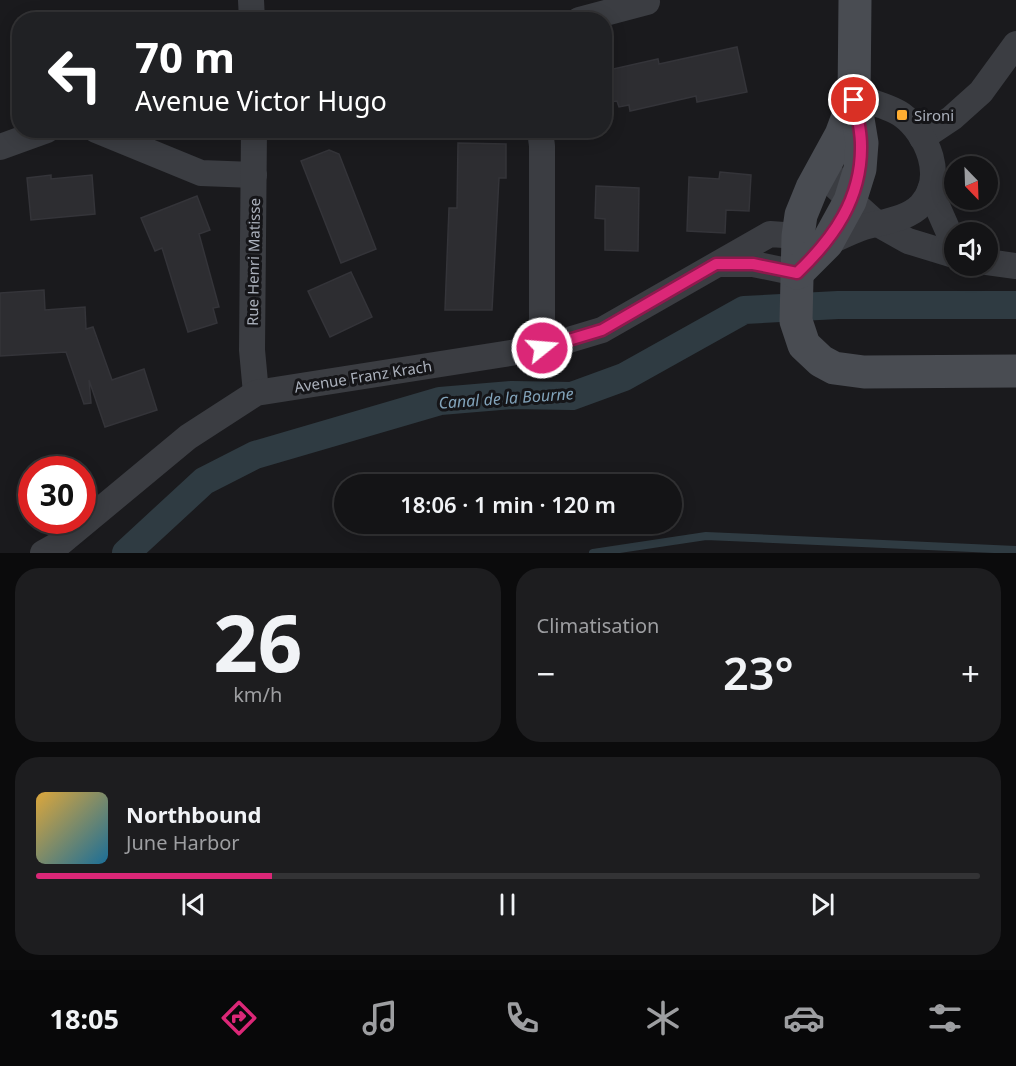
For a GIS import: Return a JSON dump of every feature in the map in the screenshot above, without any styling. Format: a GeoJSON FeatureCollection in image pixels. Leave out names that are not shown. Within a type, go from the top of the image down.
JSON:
{"type":"FeatureCollection","features":[{"type":"Feature","properties":{"kind":"street"},"geometry":{"type":"LineString","coordinates":[[807,259],[850,201],[860,169],[862,143],[854,98],[855,0]]}},
{"type":"Feature","properties":{"kind":"street"},"geometry":{"type":"LineString","coordinates":[[609,12],[647,2]]}},
{"type":"Feature","properties":{"kind":"street"},"geometry":{"type":"LineString","coordinates":[[922,138],[952,118],[981,92],[1016,44]]}},
{"type":"Feature","properties":{"kind":"street"},"geometry":{"type":"LineString","coordinates":[[716,264],[753,264],[807,259],[876,223],[906,215],[921,205],[930,190],[934,172],[930,154],[922,138],[902,115],[854,98]]}},
{"type":"Feature","properties":{"kind":"street"},"geometry":{"type":"LineString","coordinates":[[854,98],[841,135],[801,215],[807,259],[796,321],[804,345],[812,354],[834,368],[893,373],[1016,370]]}},
{"type":"Feature","properties":{"kind":"street"},"geometry":{"type":"LineString","coordinates":[[0,147],[25,138]]}},
{"type":"Feature","properties":{"kind":"street"},"geometry":{"type":"LineString","coordinates":[[116,138],[201,173],[255,175]]}},
{"type":"Feature","properties":{"kind":"street","name":"Rue Henri Matisse"},"geometry":{"type":"LineString","coordinates":[[254,138],[252,350],[256,393]]}},
{"type":"Feature","properties":{"kind":"street"},"geometry":{"type":"LineString","coordinates":[[541,138],[542,348]]}},
{"type":"Feature","properties":{"kind":"street"},"geometry":{"type":"LineString","coordinates":[[826,161],[836,187],[876,223],[908,241],[944,252]]}},
{"type":"Feature","properties":{"kind":"street"},"geometry":{"type":"LineString","coordinates":[[930,190],[944,222]]}},
{"type":"Feature","properties":{"kind":"street","name":"Avenue Franz Krach"},"geometry":{"type":"LineString","coordinates":[[44,553],[59,544],[188,437],[256,393],[542,348],[602,330],[770,234],[784,233],[807,259]]}},
{"type":"Feature","properties":{"kind":"street"},"geometry":{"type":"LineString","coordinates":[[998,264],[1016,266]]}},
{"type":"Feature","properties":{"kind":"building"},"geometry":{"type":"Polygon","coordinates":[[[737,47],[747,92],[697,102],[696,96],[630,111],[629,105],[619,107],[617,101],[612,102],[612,69],[658,59],[659,64],[737,47]]]}},
{"type":"Feature","properties":{"kind":"building"},"geometry":{"type":"Polygon","coordinates":[[[458,143],[506,144],[506,178],[499,178],[492,310],[445,310],[449,208],[457,208],[458,143]]]}},
{"type":"Feature","properties":{"kind":"building"},"geometry":{"type":"Polygon","coordinates":[[[329,150],[339,154],[376,249],[341,263],[301,161],[329,150]]]}},
{"type":"Feature","properties":{"kind":"building"},"geometry":{"type":"Polygon","coordinates":[[[720,172],[751,175],[749,211],[726,210],[725,233],[687,231],[689,177],[719,179],[720,172]]]}},
{"type":"Feature","properties":{"kind":"building"},"geometry":{"type":"Polygon","coordinates":[[[51,175],[51,179],[92,175],[95,214],[31,220],[27,178],[51,175]]]}},
{"type":"Feature","properties":{"kind":"building"},"geometry":{"type":"Polygon","coordinates":[[[596,186],[639,188],[638,251],[605,250],[605,219],[595,218],[596,186]]]}},
{"type":"Feature","properties":{"kind":"building"},"geometry":{"type":"Polygon","coordinates":[[[197,196],[210,230],[199,234],[219,307],[213,308],[217,323],[188,332],[162,248],[155,251],[141,218],[197,196]]]}},
{"type":"Feature","properties":{"kind":"building"},"geometry":{"type":"Polygon","coordinates":[[[351,272],[372,317],[330,337],[308,291],[351,272]]]}},
{"type":"Feature","properties":{"kind":"building"},"geometry":{"type":"Polygon","coordinates":[[[44,290],[45,310],[85,307],[86,329],[93,327],[112,380],[144,369],[157,410],[105,427],[89,380],[91,403],[84,404],[66,352],[0,356],[0,293],[44,290]]]}},
{"type":"Feature","properties":{"kind":"waterway","name":"Canal de la Bourne"},"geometry":{"type":"LineString","coordinates":[[126,553],[204,481],[255,455],[440,401],[512,395],[572,396],[624,377],[744,310],[838,305],[1016,305]]}},
{"type":"Feature","properties":{"kind":"waterway"},"geometry":{"type":"LineString","coordinates":[[593,553],[706,536],[1016,550]]}},
{"type":"Feature","properties":{"kind":"place","name":"Sironi"},"geometry":{"type":"Point","coordinates":[902,115]}},
{"type":"Feature","properties":{"kind":"route"},"geometry":{"type":"LineString","coordinates":[[542,348],[602,330],[716,264],[753,264],[797,273],[827,243],[850,201],[860,169],[862,143],[854,100]]}}]}
